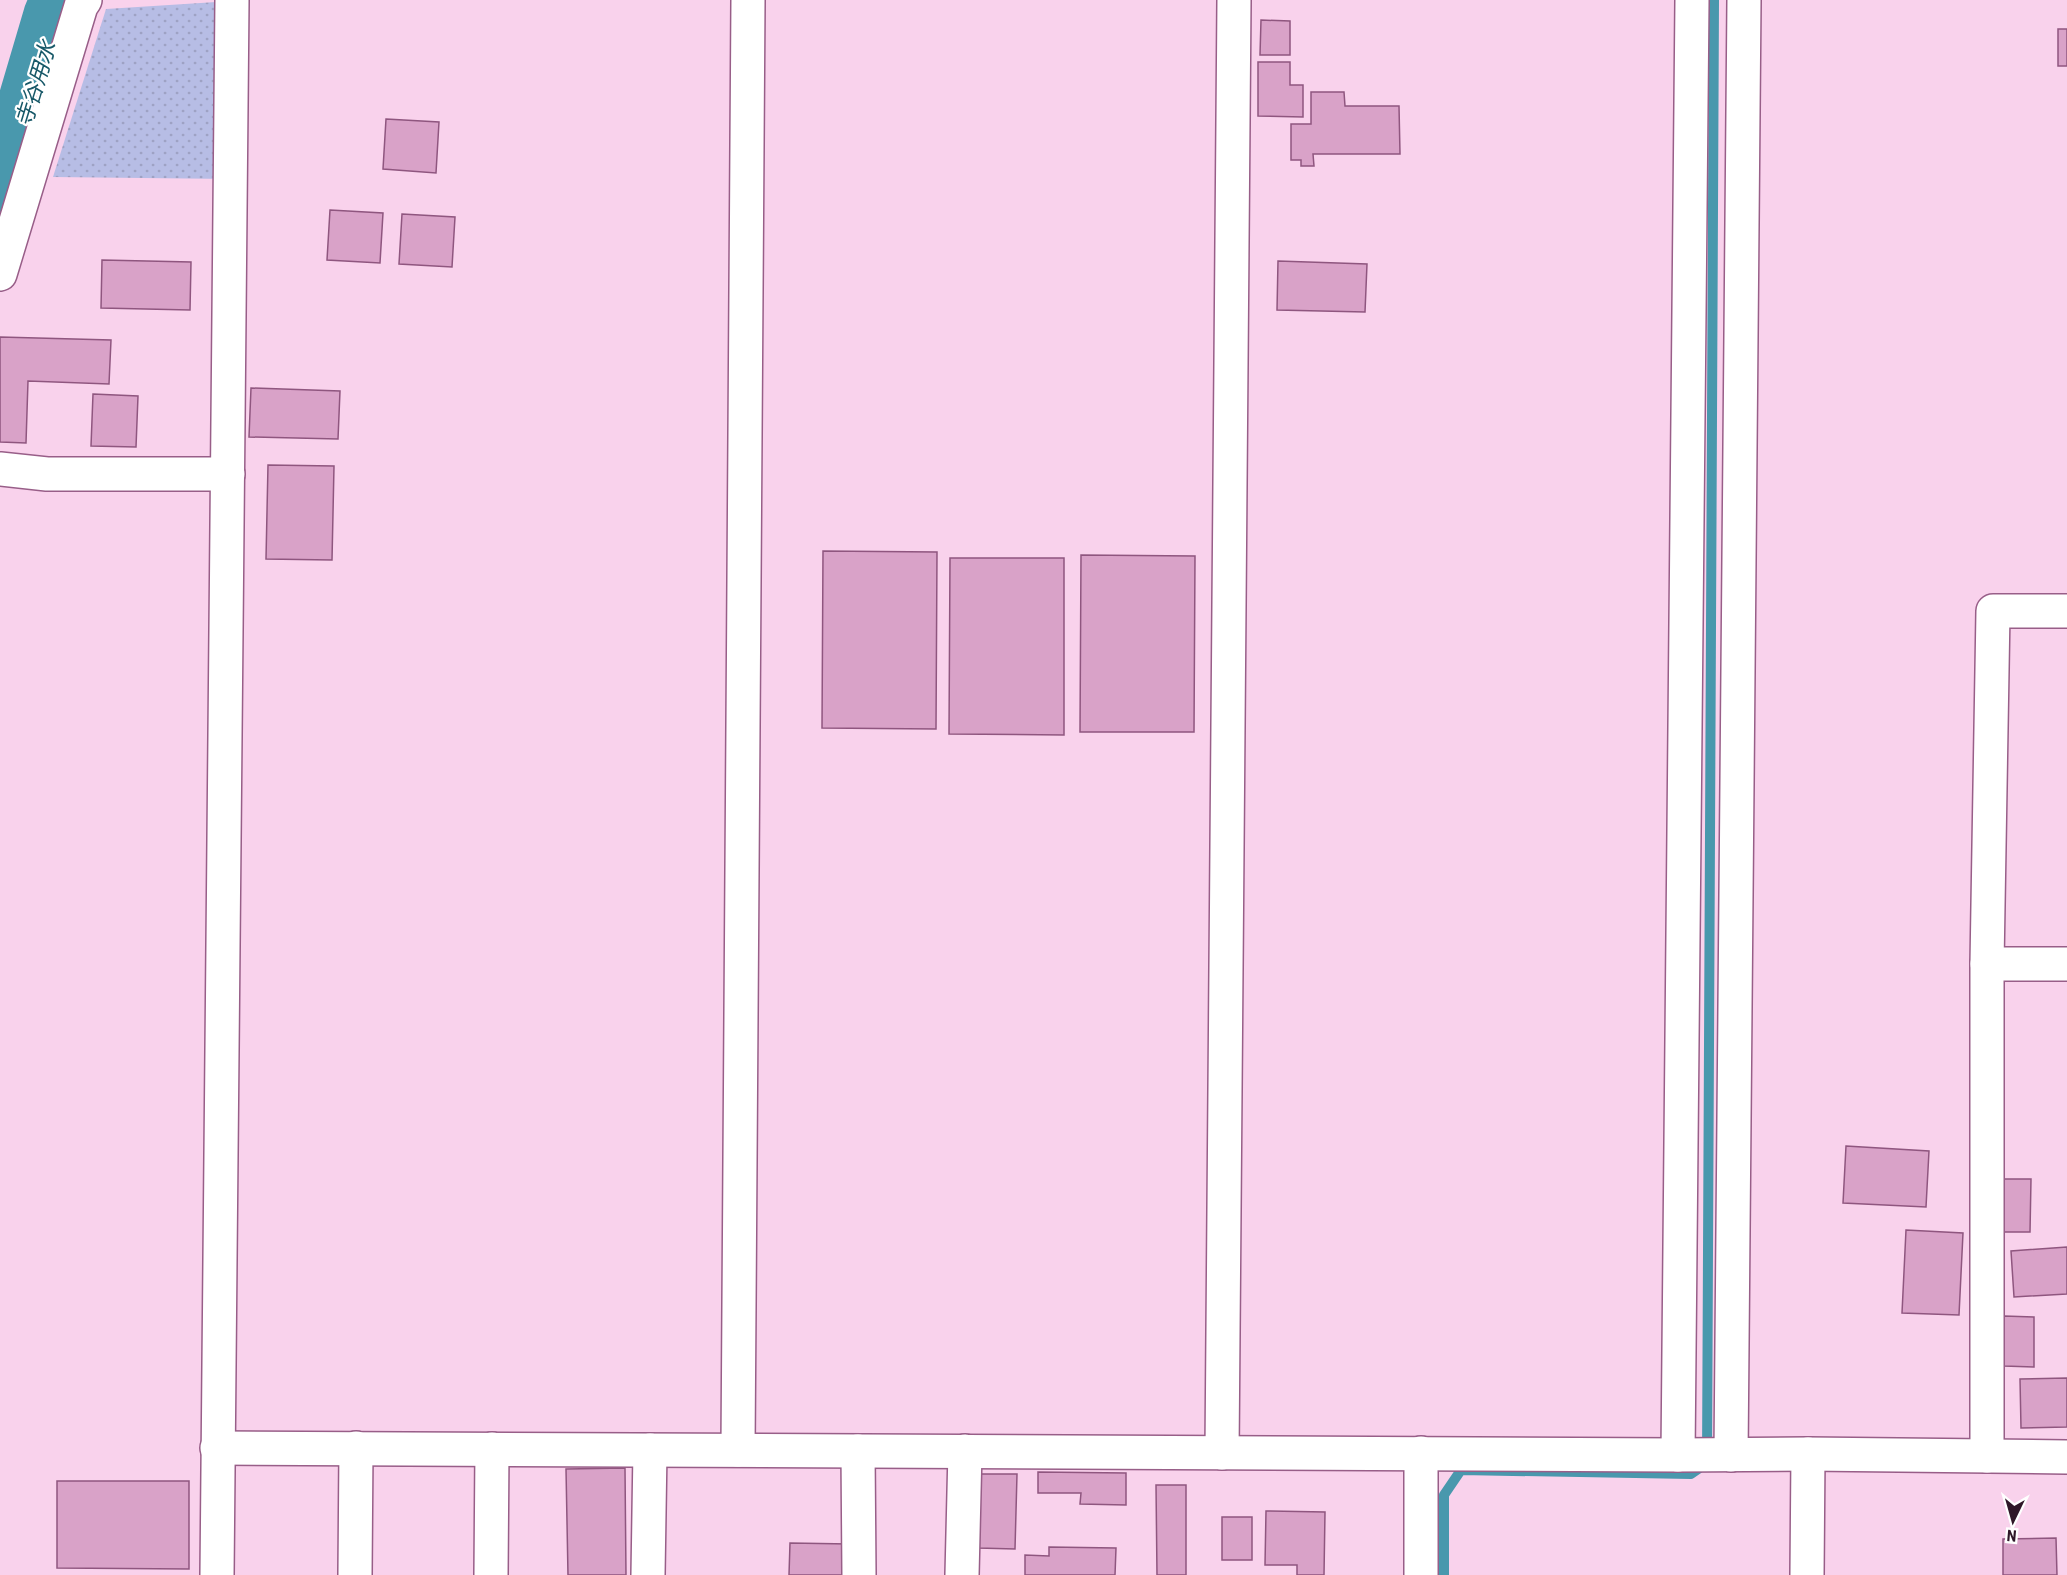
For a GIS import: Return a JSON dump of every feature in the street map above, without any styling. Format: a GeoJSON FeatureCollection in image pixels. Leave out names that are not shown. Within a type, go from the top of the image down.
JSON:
{"type":"FeatureCollection","features":[{"type":"Feature","properties":{"kind":"street"},"geometry":{"type":"LineString","coordinates":[[0,274],[81,6],[85,0]]}},
{"type":"Feature","properties":{"kind":"street"},"geometry":{"type":"LineString","coordinates":[[217,1575],[232,0]]}},
{"type":"Feature","properties":{"kind":"street"},"geometry":{"type":"LineString","coordinates":[[738,1450],[748,0]]}},
{"type":"Feature","properties":{"kind":"street"},"geometry":{"type":"LineString","coordinates":[[1222,1453],[1234,0]]}},
{"type":"Feature","properties":{"kind":"street"},"geometry":{"type":"LineString","coordinates":[[1678,1455],[1692,0]]}},
{"type":"Feature","properties":{"kind":"street"},"geometry":{"type":"LineString","coordinates":[[1731,1455],[1744,0]]}},
{"type":"Feature","properties":{"kind":"street"},"geometry":{"type":"LineString","coordinates":[[0,469],[47,474],[228,474]]}},
{"type":"Feature","properties":{"kind":"street"},"geometry":{"type":"LineString","coordinates":[[1987,1456],[1987,964],[1993,611],[2067,611]]}},
{"type":"Feature","properties":{"kind":"street"},"geometry":{"type":"LineString","coordinates":[[1987,964],[2067,964]]}},
{"type":"Feature","properties":{"kind":"street"},"geometry":{"type":"LineString","coordinates":[[217,1448],[2067,1456]]}},
{"type":"Feature","properties":{"kind":"street"},"geometry":{"type":"LineString","coordinates":[[355,1575],[356,1449]]}},
{"type":"Feature","properties":{"kind":"street"},"geometry":{"type":"LineString","coordinates":[[490,1575],[492,1449]]}},
{"type":"Feature","properties":{"kind":"street"},"geometry":{"type":"LineString","coordinates":[[648,1575],[650,1450]]}},
{"type":"Feature","properties":{"kind":"street"},"geometry":{"type":"LineString","coordinates":[[858,1451],[859,1575]]}},
{"type":"Feature","properties":{"kind":"street"},"geometry":{"type":"LineString","coordinates":[[962,1575],[965,1451]]}},
{"type":"Feature","properties":{"kind":"street"},"geometry":{"type":"LineString","coordinates":[[1421,1453],[1421,1575]]}},
{"type":"Feature","properties":{"kind":"street"},"geometry":{"type":"LineString","coordinates":[[1807,1575],[1808,1454]]}},
{"type":"Feature","properties":{"kind":"shaded area"},"geometry":{"type":"Polygon","coordinates":[[[232,1],[231,179],[53,177],[106,9],[232,1]]]}},
{"type":"Feature","properties":{"kind":"building"},"geometry":{"type":"Polygon","coordinates":[[[1261,20],[1290,21],[1290,55],[1260,55],[1261,20]]]}},
{"type":"Feature","properties":{"kind":"building"},"geometry":{"type":"Polygon","coordinates":[[[2058,29],[2067,29],[2067,66],[2058,66],[2058,29]]]}},
{"type":"Feature","properties":{"kind":"building"},"geometry":{"type":"Polygon","coordinates":[[[1258,62],[1290,62],[1290,85],[1303,85],[1303,117],[1258,116],[1258,62]]]}},
{"type":"Feature","properties":{"kind":"building"},"geometry":{"type":"Polygon","coordinates":[[[1311,92],[1344,92],[1345,106],[1399,106],[1400,154],[1313,154],[1314,166],[1301,166],[1301,160],[1291,160],[1291,124],[1311,124],[1311,92]]]}},
{"type":"Feature","properties":{"kind":"building"},"geometry":{"type":"Polygon","coordinates":[[[386,119],[439,122],[436,173],[383,169],[386,119]]]}},
{"type":"Feature","properties":{"kind":"building"},"geometry":{"type":"Polygon","coordinates":[[[330,210],[383,213],[380,263],[327,260],[330,210]]]}},
{"type":"Feature","properties":{"kind":"building"},"geometry":{"type":"Polygon","coordinates":[[[402,214],[455,217],[452,267],[399,264],[402,214]]]}},
{"type":"Feature","properties":{"kind":"building"},"geometry":{"type":"Polygon","coordinates":[[[102,260],[191,262],[190,310],[101,308],[102,260]]]}},
{"type":"Feature","properties":{"kind":"building"},"geometry":{"type":"Polygon","coordinates":[[[1278,261],[1367,264],[1365,312],[1277,310],[1278,261]]]}},
{"type":"Feature","properties":{"kind":"building"},"geometry":{"type":"Polygon","coordinates":[[[0,337],[111,340],[109,384],[28,381],[26,443],[0,442],[0,337]]]}},
{"type":"Feature","properties":{"kind":"building"},"geometry":{"type":"Polygon","coordinates":[[[251,388],[340,391],[338,439],[249,437],[251,388]]]}},
{"type":"Feature","properties":{"kind":"building"},"geometry":{"type":"Polygon","coordinates":[[[93,394],[138,396],[136,447],[91,446],[93,394]]]}},
{"type":"Feature","properties":{"kind":"building"},"geometry":{"type":"Polygon","coordinates":[[[268,465],[334,466],[332,560],[266,559],[268,465]]]}},
{"type":"Feature","properties":{"kind":"building"},"geometry":{"type":"Polygon","coordinates":[[[823,551],[937,552],[936,729],[822,728],[823,551]]]}},
{"type":"Feature","properties":{"kind":"building"},"geometry":{"type":"Polygon","coordinates":[[[1081,555],[1195,556],[1194,732],[1080,732],[1081,555]]]}},
{"type":"Feature","properties":{"kind":"building"},"geometry":{"type":"Polygon","coordinates":[[[950,558],[1064,558],[1064,735],[949,734],[950,558]]]}},
{"type":"Feature","properties":{"kind":"building"},"geometry":{"type":"Polygon","coordinates":[[[1846,1146],[1929,1151],[1926,1207],[1843,1203],[1846,1146]]]}},
{"type":"Feature","properties":{"kind":"building"},"geometry":{"type":"Polygon","coordinates":[[[1998,1179],[2031,1179],[2030,1232],[1998,1232],[1998,1179]]]}},
{"type":"Feature","properties":{"kind":"building"},"geometry":{"type":"Polygon","coordinates":[[[1906,1230],[1963,1233],[1959,1315],[1902,1313],[1906,1230]]]}},
{"type":"Feature","properties":{"kind":"building"},"geometry":{"type":"Polygon","coordinates":[[[2067,1247],[2067,1294],[2014,1297],[2011,1251],[2067,1247]]]}},
{"type":"Feature","properties":{"kind":"building"},"geometry":{"type":"Polygon","coordinates":[[[2004,1316],[2034,1317],[2034,1367],[2004,1366],[2004,1316]]]}},
{"type":"Feature","properties":{"kind":"building"},"geometry":{"type":"Polygon","coordinates":[[[2067,1378],[2067,1427],[2021,1428],[2020,1379],[2067,1378]]]}},
{"type":"Feature","properties":{"kind":"building"},"geometry":{"type":"Polygon","coordinates":[[[625,1468],[626,1575],[568,1575],[566,1469],[625,1468]]]}},
{"type":"Feature","properties":{"kind":"building"},"geometry":{"type":"Polygon","coordinates":[[[1038,1472],[1126,1473],[1126,1505],[1080,1504],[1081,1493],[1038,1493],[1038,1472]]]}},
{"type":"Feature","properties":{"kind":"building"},"geometry":{"type":"Polygon","coordinates":[[[979,1474],[1017,1474],[1015,1549],[978,1548],[979,1474]]]}},
{"type":"Feature","properties":{"kind":"building"},"geometry":{"type":"Polygon","coordinates":[[[57,1481],[189,1481],[189,1569],[57,1568],[57,1481]]]}},
{"type":"Feature","properties":{"kind":"building"},"geometry":{"type":"Polygon","coordinates":[[[1156,1485],[1186,1485],[1186,1575],[1157,1575],[1156,1485]]]}},
{"type":"Feature","properties":{"kind":"building"},"geometry":{"type":"Polygon","coordinates":[[[1266,1511],[1325,1512],[1324,1575],[1297,1575],[1297,1565],[1265,1565],[1266,1511]]]}},
{"type":"Feature","properties":{"kind":"building"},"geometry":{"type":"Polygon","coordinates":[[[1222,1517],[1252,1517],[1252,1560],[1222,1560],[1222,1517]]]}},
{"type":"Feature","properties":{"kind":"building"},"geometry":{"type":"Polygon","coordinates":[[[2056,1538],[2057,1575],[2003,1575],[2003,1539],[2056,1538]]]}},
{"type":"Feature","properties":{"kind":"building"},"geometry":{"type":"Polygon","coordinates":[[[790,1543],[849,1544],[848,1575],[789,1575],[790,1543]]]}},
{"type":"Feature","properties":{"kind":"building"},"geometry":{"type":"Polygon","coordinates":[[[1049,1547],[1116,1548],[1115,1575],[1025,1575],[1025,1555],[1049,1556],[1049,1547]]]}},
{"type":"Feature","properties":{"kind":"waterway","name":"寺谷用水"},"geometry":{"type":"LineString","coordinates":[[0,203],[62,0]]}},
{"type":"Feature","properties":{"kind":"waterway"},"geometry":{"type":"LineString","coordinates":[[1444,1575],[1444,1495],[1461,1470],[1691,1474],[1707,1463],[1714,0]]}}]}
